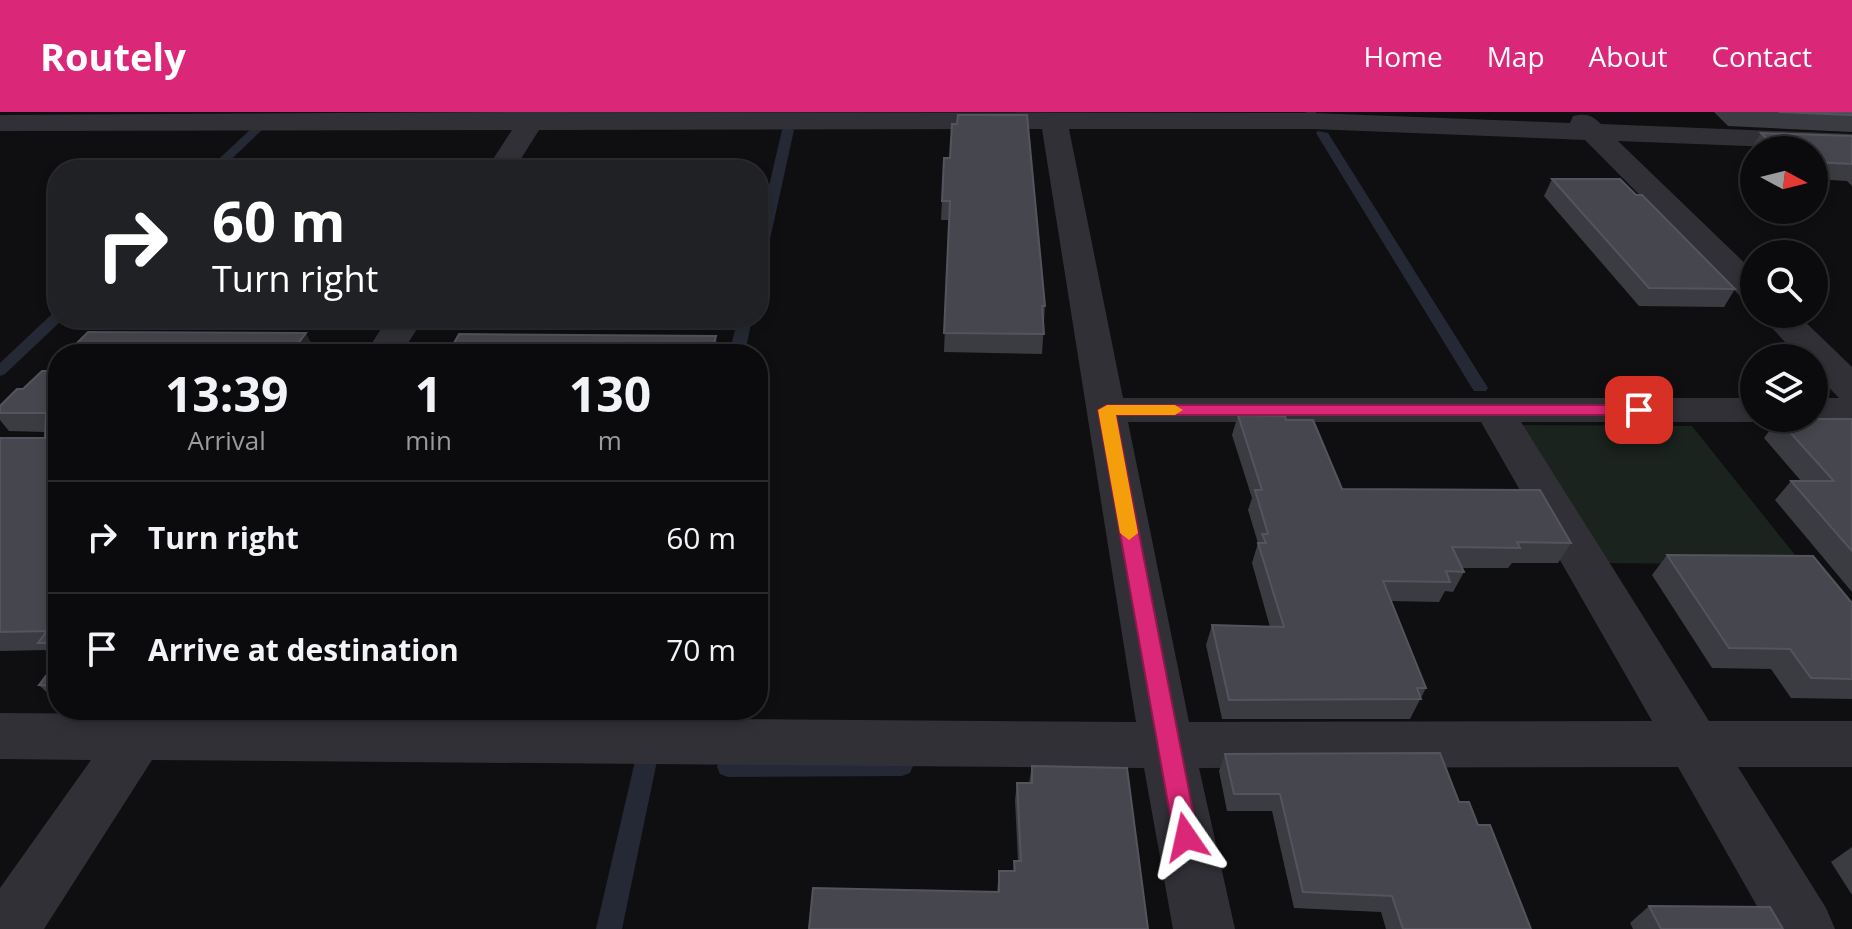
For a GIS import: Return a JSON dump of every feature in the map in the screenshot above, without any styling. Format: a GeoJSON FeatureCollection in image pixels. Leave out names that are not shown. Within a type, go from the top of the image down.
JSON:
{"type":"FeatureCollection","features":[{"type":"Feature","properties":{"kind":"street"},"geometry":{"type":"LineString","coordinates":[[506,160],[534,117]]}},
{"type":"Feature","properties":{"kind":"street"},"geometry":{"type":"LineString","coordinates":[[1052,117],[1167,745],[1204,929]]}},
{"type":"Feature","properties":{"kind":"street"},"geometry":{"type":"LineString","coordinates":[[5,120],[1052,117],[1583,122],[1852,142]]}},
{"type":"Feature","properties":{"kind":"street"},"geometry":{"type":"LineString","coordinates":[[1583,122],[1740,277]]}},
{"type":"Feature","properties":{"kind":"street"},"geometry":{"type":"LineString","coordinates":[[1791,328],[1852,389]]}},
{"type":"Feature","properties":{"kind":"street"},"geometry":{"type":"LineString","coordinates":[[1107,410],[1740,410]]}},
{"type":"Feature","properties":{"kind":"street"},"geometry":{"type":"LineString","coordinates":[[1494,410],[1804,929]]}},
{"type":"Feature","properties":{"kind":"street"},"geometry":{"type":"LineString","coordinates":[[1828,410],[1852,410]]}},
{"type":"Feature","properties":{"kind":"street"},"geometry":{"type":"LineString","coordinates":[[0,736],[147,723],[1167,745],[1852,744]]}},
{"type":"Feature","properties":{"kind":"street"},"geometry":{"type":"LineString","coordinates":[[8,929],[147,723]]}},
{"type":"Feature","properties":{"kind":"shaded area"},"geometry":{"type":"Polygon","coordinates":[[[1521,425],[1692,426],[1803,565],[1606,563],[1521,425]]]}},
{"type":"Feature","properties":{"kind":"building"},"geometry":{"type":"Polygon","coordinates":[[[1779,112],[1852,112],[1852,115],[1779,112]]]}},
{"type":"Feature","properties":{"kind":"building"},"geometry":{"type":"Polygon","coordinates":[[[958,115],[1027,115],[1045,306],[1042,306],[1044,334],[944,333],[950,201],[942,201],[944,158],[950,158],[952,124],[957,124],[958,115]]]}},
{"type":"Feature","properties":{"kind":"building"},"geometry":{"type":"Polygon","coordinates":[[[1761,133],[1852,136],[1852,164],[1828,163],[1828,136],[1764,136],[1761,133]]]}},
{"type":"Feature","properties":{"kind":"building"},"geometry":{"type":"Polygon","coordinates":[[[1552,179],[1620,179],[1636,195],[1642,195],[1735,289],[1649,288],[1552,179]]]}},
{"type":"Feature","properties":{"kind":"building"},"geometry":{"type":"Polygon","coordinates":[[[88,332],[306,333],[298,344],[76,344],[88,332]]]}},
{"type":"Feature","properties":{"kind":"building"},"geometry":{"type":"Polygon","coordinates":[[[459,334],[716,336],[714,344],[454,344],[459,334]]]}},
{"type":"Feature","properties":{"kind":"building"},"geometry":{"type":"Polygon","coordinates":[[[42,371],[48,371],[48,643],[38,643],[47,631],[0,632],[0,438],[45,438],[46,413],[0,413],[0,406],[42,371]]]}},
{"type":"Feature","properties":{"kind":"building"},"geometry":{"type":"Polygon","coordinates":[[[1238,415],[1313,420],[1342,489],[1540,490],[1571,543],[1517,542],[1520,548],[1452,547],[1464,572],[1446,571],[1450,582],[1383,581],[1426,688],[1417,688],[1421,699],[1229,700],[1212,625],[1284,627],[1258,543],[1266,543],[1262,534],[1268,534],[1255,490],[1262,490],[1238,415]]]}},
{"type":"Feature","properties":{"kind":"building"},"geometry":{"type":"Polygon","coordinates":[[[1828,419],[1852,419],[1852,551],[1791,481],[1834,481],[1790,432],[1828,432],[1828,419]]]}},
{"type":"Feature","properties":{"kind":"building"},"geometry":{"type":"Polygon","coordinates":[[[1667,555],[1813,556],[1852,603],[1852,679],[1811,678],[1790,649],[1729,648],[1667,555]]]}},
{"type":"Feature","properties":{"kind":"building"},"geometry":{"type":"Polygon","coordinates":[[[48,673],[48,685],[39,685],[48,673]]]}},
{"type":"Feature","properties":{"kind":"building"},"geometry":{"type":"Polygon","coordinates":[[[1440,753],[1459,802],[1469,802],[1478,825],[1490,825],[1531,929],[1403,929],[1392,896],[1303,892],[1280,794],[1234,794],[1225,754],[1440,753]]]}},
{"type":"Feature","properties":{"kind":"building"},"geometry":{"type":"Polygon","coordinates":[[[1032,766],[1127,768],[1148,929],[809,929],[813,888],[999,892],[999,871],[1015,871],[1014,861],[1021,861],[1017,783],[1032,783],[1032,766]]]}},
{"type":"Feature","properties":{"kind":"building"},"geometry":{"type":"Polygon","coordinates":[[[1649,906],[1770,907],[1783,929],[1661,929],[1649,906]]]}},
{"type":"Feature","properties":{"kind":"waterway"},"geometry":{"type":"LineString","coordinates":[[224,160],[256,130]]}},
{"type":"Feature","properties":{"kind":"waterway"},"geometry":{"type":"LineString","coordinates":[[768,218],[788,130]]}},
{"type":"Feature","properties":{"kind":"waterway"},"geometry":{"type":"LineString","coordinates":[[1322,133],[1480,388]]}},
{"type":"Feature","properties":{"kind":"waterway"},"geometry":{"type":"LineString","coordinates":[[0,371],[48,325]]}},
{"type":"Feature","properties":{"kind":"waterway"},"geometry":{"type":"LineString","coordinates":[[739,344],[743,328]]}},
{"type":"Feature","properties":{"kind":"waterway"},"geometry":{"type":"LineString","coordinates":[[609,929],[646,761]]}},
{"type":"Feature","properties":{"kind":"waterway"},"geometry":{"type":"LineString","coordinates":[[728,767],[902,766]]}},
{"type":"Feature","properties":{"kind":"slow traffic"},"geometry":{"type":"LineString","coordinates":[[1129,533],[1107,410],[1175,410]]}},
{"type":"Feature","properties":{"kind":"route"},"geometry":{"type":"LineString","coordinates":[[1186,837],[1107,410],[1639,410]]}}]}
